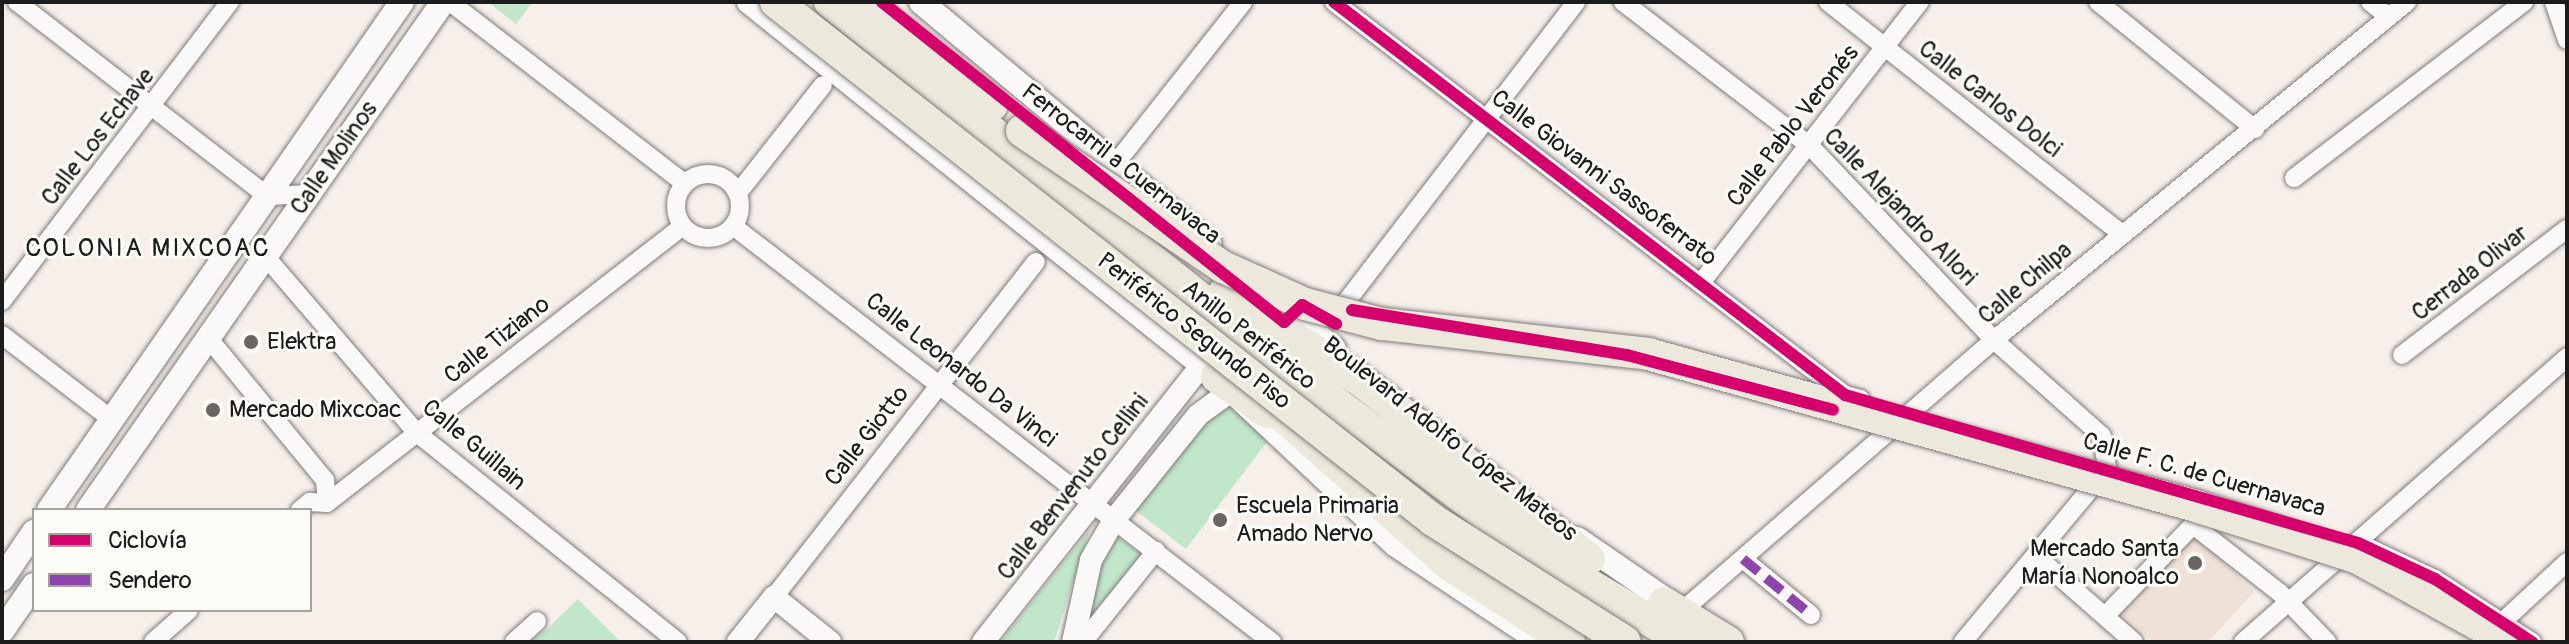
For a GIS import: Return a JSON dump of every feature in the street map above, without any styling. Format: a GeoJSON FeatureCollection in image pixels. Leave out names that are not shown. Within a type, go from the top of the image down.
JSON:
{"type":"FeatureCollection","features":[{"type":"Feature","properties":{"kind":"highway","name":"Anillo Periférico"},"geometry":{"type":"LineString","coordinates":[[830,2],[1247,336],[1526,546],[1684,626]]}},
{"type":"Feature","properties":{"kind":"highway","name":"Periférico Segundo Piso"},"geometry":{"type":"LineString","coordinates":[[863,2],[907,31],[1178,261],[1581,574],[1700,642]]}},
{"type":"Feature","properties":{"kind":"highway"},"geometry":{"type":"LineString","coordinates":[[887,2],[907,31]]}},
{"type":"Feature","properties":{"kind":"highway","name":"Anillo Periférico"},"geometry":{"type":"LineString","coordinates":[[784,11],[1218,370],[1529,576],[1642,642]]}},
{"type":"Feature","properties":{"kind":"highway","name":"Periférico Segundo Piso"},"geometry":{"type":"LineString","coordinates":[[784,11],[1433,520],[1625,642]]}},
{"type":"Feature","properties":{"kind":"highway"},"geometry":{"type":"LineString","coordinates":[[1022,131],[1223,267],[1305,304],[1382,324],[1648,354],[2196,506],[2356,557],[2507,631]]}},
{"type":"Feature","properties":{"kind":"highway"},"geometry":{"type":"LineString","coordinates":[[1178,261],[1361,381],[1553,538],[1728,642]]}},
{"type":"Feature","properties":{"kind":"highway"},"geometry":{"type":"LineString","coordinates":[[1218,370],[1450,565],[1569,642]]}},
{"type":"Feature","properties":{"kind":"main road","name":"Calle Molinos"},"geometry":{"type":"LineString","coordinates":[[50,508],[402,2]]}},
{"type":"Feature","properties":{"kind":"main road","name":"Calle Molinos"},"geometry":{"type":"LineString","coordinates":[[89,508],[443,2]]}},
{"type":"Feature","properties":{"kind":"main road"},"geometry":{"type":"LineString","coordinates":[[740,2],[784,11]]}},
{"type":"Feature","properties":{"kind":"main road"},"geometry":{"type":"LineString","coordinates":[[749,2],[784,11]]}},
{"type":"Feature","properties":{"kind":"main road","name":"Boulevard Adolfo López Mateos"},"geometry":{"type":"LineString","coordinates":[[921,2],[1223,254],[1684,626],[1737,642]]}},
{"type":"Feature","properties":{"kind":"main road"},"geometry":{"type":"LineString","coordinates":[[1218,370],[1396,545],[1544,642]]}},
{"type":"Feature","properties":{"kind":"main road"},"geometry":{"type":"LineString","coordinates":[[2,579],[32,535]]}},
{"type":"Feature","properties":{"kind":"main road"},"geometry":{"type":"LineString","coordinates":[[2,631],[32,588]]}},
{"type":"Feature","properties":{"kind":"street"},"geometry":{"type":"LineString","coordinates":[[17,2],[267,196],[310,194]]}},
{"type":"Feature","properties":{"kind":"street","name":"Calle Los Echave"},"geometry":{"type":"LineString","coordinates":[[2,301],[230,2]]}},
{"type":"Feature","properties":{"kind":"street"},"geometry":{"type":"LineString","coordinates":[[450,2],[684,183]]}},
{"type":"Feature","properties":{"kind":"street"},"geometry":{"type":"LineString","coordinates":[[1116,163],[1243,2]]}},
{"type":"Feature","properties":{"kind":"street","name":"Calle Giovanni Sassoferrato"},"geometry":{"type":"LineString","coordinates":[[1334,2],[1704,279],[1845,395]]}},
{"type":"Feature","properties":{"kind":"street"},"geometry":{"type":"LineString","coordinates":[[1485,118],[1576,2]]}},
{"type":"Feature","properties":{"kind":"street","name":"Calle Alejandro Allori"},"geometry":{"type":"LineString","coordinates":[[1623,2],[1809,145],[1994,340],[2088,416],[2102,436],[2107,469]]}},
{"type":"Feature","properties":{"kind":"street","name":"Calle Carlos Dolci"},"geometry":{"type":"LineString","coordinates":[[1828,2],[2122,234]]}},
{"type":"Feature","properties":{"kind":"street","name":"Calle Pablo Veronés"},"geometry":{"type":"LineString","coordinates":[[1704,279],[1920,2]]}},
{"type":"Feature","properties":{"kind":"street"},"geometry":{"type":"LineString","coordinates":[[2098,2],[2255,129]]}},
{"type":"Feature","properties":{"kind":"street"},"geometry":{"type":"LineString","coordinates":[[2370,2],[2389,17]]}},
{"type":"Feature","properties":{"kind":"street","name":"Calle Chilpa"},"geometry":{"type":"LineString","coordinates":[[1684,626],[1743,559],[1908,413],[2407,2]]}},
{"type":"Feature","properties":{"kind":"street"},"geometry":{"type":"LineString","coordinates":[[2294,178],[2524,2]]}},
{"type":"Feature","properties":{"kind":"street"},"geometry":{"type":"LineString","coordinates":[[2554,2],[2567,40]]}},
{"type":"Feature","properties":{"kind":"street"},"geometry":{"type":"LineString","coordinates":[[684,183],[675,207],[682,227],[709,239],[733,226],[738,193],[823,85]]}},
{"type":"Feature","properties":{"kind":"street","name":"Ferrocarril a Cuernavaca"},"geometry":{"type":"LineString","coordinates":[[1223,254],[1349,306],[1485,118]]}},
{"type":"Feature","properties":{"kind":"street"},"geometry":{"type":"LineString","coordinates":[[684,183],[720,175],[738,193]]}},
{"type":"Feature","properties":{"kind":"street","name":"Calle Leonardo Da Vinci"},"geometry":{"type":"LineString","coordinates":[[733,226],[941,383],[1272,642]]}},
{"type":"Feature","properties":{"kind":"street","name":"Calle Tiziano"},"geometry":{"type":"LineString","coordinates":[[308,508],[327,503],[682,227]]}},
{"type":"Feature","properties":{"kind":"street","name":"Cerrada Olivar"},"geometry":{"type":"LineString","coordinates":[[2402,355],[2567,229]]}},
{"type":"Feature","properties":{"kind":"street","name":"Calle Guillain"},"geometry":{"type":"LineString","coordinates":[[266,257],[417,433],[678,642]]}},
{"type":"Feature","properties":{"kind":"street","name":"Calle Giotto"},"geometry":{"type":"LineString","coordinates":[[738,642],[1036,262]]}},
{"type":"Feature","properties":{"kind":"street"},"geometry":{"type":"LineString","coordinates":[[2,335],[111,419]]}},
{"type":"Feature","properties":{"kind":"street"},"geometry":{"type":"LineString","coordinates":[[209,339],[325,480],[327,503]]}},
{"type":"Feature","properties":{"kind":"street"},"geometry":{"type":"LineString","coordinates":[[2243,642],[2567,357]]}},
{"type":"Feature","properties":{"kind":"street"},"geometry":{"type":"LineString","coordinates":[[1073,642],[1091,560],[1114,520],[1198,415],[1218,370]]}},
{"type":"Feature","properties":{"kind":"street","name":"Calle Benvenuto Cellini"},"geometry":{"type":"LineString","coordinates":[[983,642],[1093,504],[1218,370]]}},
{"type":"Feature","properties":{"kind":"street","name":"Calle F. C. de Cuernavaca"},"geometry":{"type":"LineString","coordinates":[[1845,395],[2358,543],[2507,631],[2532,642]]}},
{"type":"Feature","properties":{"kind":"street"},"geometry":{"type":"LineString","coordinates":[[1963,642],[2107,469]]}},
{"type":"Feature","properties":{"kind":"street"},"geometry":{"type":"LineString","coordinates":[[2105,616],[2193,525],[2289,601],[2327,642]]}},
{"type":"Feature","properties":{"kind":"street"},"geometry":{"type":"LineString","coordinates":[[1083,642],[1156,551]]}},
{"type":"Feature","properties":{"kind":"street"},"geometry":{"type":"LineString","coordinates":[[2036,556],[2134,642]]}},
{"type":"Feature","properties":{"kind":"street"},"geometry":{"type":"LineString","coordinates":[[1743,559],[1811,615]]}},
{"type":"Feature","properties":{"kind":"street"},"geometry":{"type":"LineString","coordinates":[[2482,642],[2507,631],[2567,562]]}},
{"type":"Feature","properties":{"kind":"street"},"geometry":{"type":"LineString","coordinates":[[774,597],[830,642]]}},
{"type":"Feature","properties":{"kind":"street"},"geometry":{"type":"LineString","coordinates":[[153,642],[187,612]]}},
{"type":"Feature","properties":{"kind":"street"},"geometry":{"type":"LineString","coordinates":[[514,642],[537,621]]}},
{"type":"Feature","properties":{"kind":"shaded area","name":"Mercado Santa María Nonoalco"},"geometry":{"type":"Polygon","coordinates":[[[2194,534],[2254,592],[2208,642],[2154,642],[2118,611],[2194,534]]]}},
{"type":"Feature","properties":{"kind":"green space"},"geometry":{"type":"Polygon","coordinates":[[[488,2],[533,2],[516,24],[488,2]]]}},
{"type":"Feature","properties":{"kind":"green space"},"geometry":{"type":"Polygon","coordinates":[[[1229,402],[1272,435],[1186,549],[1135,510],[1205,419],[1229,402]]]}},
{"type":"Feature","properties":{"kind":"green space"},"geometry":{"type":"Polygon","coordinates":[[[1090,529],[1054,642],[1000,642],[1090,529]]]}},
{"type":"Feature","properties":{"kind":"green space"},"geometry":{"type":"Polygon","coordinates":[[[1115,536],[1142,554],[1080,629],[1092,582],[1115,536]]]}},
{"type":"Feature","properties":{"kind":"green space"},"geometry":{"type":"Polygon","coordinates":[[[578,599],[621,642],[528,642],[548,628],[578,599]]]}},
{"type":"Feature","properties":{"kind":"marked path"},"geometry":{"type":"LineString","coordinates":[[1743,559],[1811,615]]}},
{"type":"Feature","properties":{"kind":"cycle path"},"geometry":{"type":"LineString","coordinates":[[882,2],[1284,322],[1302,305],[1336,324]]}},
{"type":"Feature","properties":{"kind":"cycle path"},"geometry":{"type":"LineString","coordinates":[[1334,2],[1845,395],[2358,543],[2435,579],[2532,642]]}},
{"type":"Feature","properties":{"kind":"cycle path"},"geometry":{"type":"LineString","coordinates":[[1352,310],[1627,355],[1833,410]]}},
{"type":"Feature","properties":{"kind":"place","name":"Elektra"},"geometry":{"type":"Point","coordinates":[251,342]}},
{"type":"Feature","properties":{"kind":"place","name":"Mercado Mixcoac"},"geometry":{"type":"Point","coordinates":[213,410]}},
{"type":"Feature","properties":{"kind":"place","name":"Escuela Primaria Amado Nervo"},"geometry":{"type":"Point","coordinates":[1220,520]}},
{"type":"Feature","properties":{"kind":"place","name":"Mercado Santa María Nonoalco"},"geometry":{"type":"Point","coordinates":[2195,563]}},
{"type":"Feature","properties":{"kind":"district","name":"COLONIA MIXCOAC"},"geometry":{"type":"Point","coordinates":[148,249]}}]}
